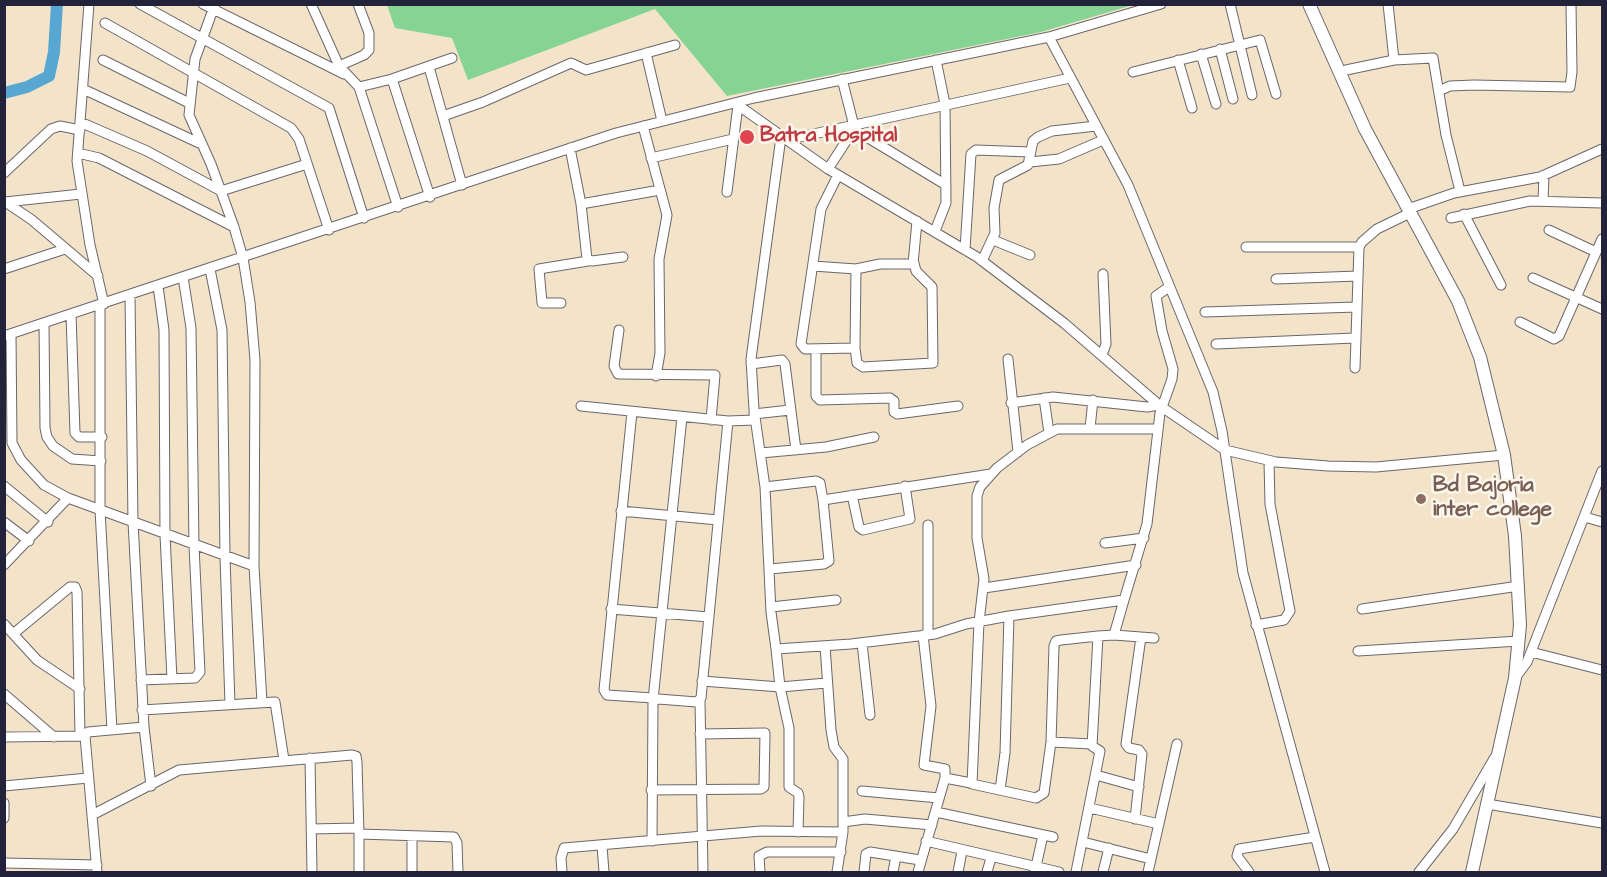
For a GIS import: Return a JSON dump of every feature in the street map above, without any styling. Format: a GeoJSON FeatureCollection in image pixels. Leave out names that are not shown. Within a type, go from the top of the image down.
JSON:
{"type":"FeatureCollection","features":[{"type":"Feature","properties":{"kind":"main road"},"geometry":{"type":"LineString","coordinates":[[1309,4],[1351,100],[1479,335],[1509,444],[1521,534],[1525,601],[1517,676],[1493,805],[1477,873]]}},
{"type":"Feature","properties":{"kind":"main road"},"geometry":{"type":"LineString","coordinates":[[1317,4],[1371,125],[1474,339],[1490,389],[1503,455],[1519,586],[1517,676],[1472,873]]}},
{"type":"Feature","properties":{"kind":"street"},"geometry":{"type":"LineString","coordinates":[[89,4],[78,153],[81,194],[102,304],[100,510],[112,730]]}},
{"type":"Feature","properties":{"kind":"street"},"geometry":{"type":"LineString","coordinates":[[140,4],[329,108],[364,218]]}},
{"type":"Feature","properties":{"kind":"street"},"geometry":{"type":"LineString","coordinates":[[203,4],[214,7],[346,75]]}},
{"type":"Feature","properties":{"kind":"street"},"geometry":{"type":"LineString","coordinates":[[311,4],[339,66],[358,87],[398,207]]}},
{"type":"Feature","properties":{"kind":"street"},"geometry":{"type":"LineString","coordinates":[[339,66],[364,55],[369,50],[369,33],[358,4]]}},
{"type":"Feature","properties":{"kind":"street"},"geometry":{"type":"LineString","coordinates":[[254,566],[194,546],[68,498],[44,485],[31,472],[12,443],[8,335],[429,197],[570,147],[643,126],[842,79],[1048,37],[1161,4]]}},
{"type":"Feature","properties":{"kind":"street"},"geometry":{"type":"LineString","coordinates":[[1230,4],[1252,95]]}},
{"type":"Feature","properties":{"kind":"street"},"geometry":{"type":"LineString","coordinates":[[1388,4],[1394,60]]}},
{"type":"Feature","properties":{"kind":"street"},"geometry":{"type":"LineString","coordinates":[[1439,91],[1450,86],[1474,85],[1570,87],[1572,72],[1571,4]]}},
{"type":"Feature","properties":{"kind":"street"},"geometry":{"type":"LineString","coordinates":[[214,7],[201,38],[189,103],[191,124],[221,190],[243,258],[255,360],[254,566],[262,702]]}},
{"type":"Feature","properties":{"kind":"street"},"geometry":{"type":"LineString","coordinates":[[105,23],[291,128],[299,139],[329,230]]}},
{"type":"Feature","properties":{"kind":"street"},"geometry":{"type":"LineString","coordinates":[[1048,37],[1128,185],[1213,392],[1225,450],[1234,524],[1256,625],[1325,873]]}},
{"type":"Feature","properties":{"kind":"street"},"geometry":{"type":"LineString","coordinates":[[1133,72],[1258,40],[1262,42],[1276,94]]}},
{"type":"Feature","properties":{"kind":"street"},"geometry":{"type":"LineString","coordinates":[[443,116],[483,102],[571,63],[586,70],[675,45]]}},
{"type":"Feature","properties":{"kind":"street"},"geometry":{"type":"LineString","coordinates":[[1220,49],[1233,99]]}},
{"type":"Feature","properties":{"kind":"street"},"geometry":{"type":"LineString","coordinates":[[646,53],[662,121]]}},
{"type":"Feature","properties":{"kind":"street"},"geometry":{"type":"LineString","coordinates":[[1201,54],[1216,104]]}},
{"type":"Feature","properties":{"kind":"street"},"geometry":{"type":"LineString","coordinates":[[358,87],[392,79],[452,58]]}},
{"type":"Feature","properties":{"kind":"street"},"geometry":{"type":"LineString","coordinates":[[1346,70],[1394,60],[1433,58],[1460,191]]}},
{"type":"Feature","properties":{"kind":"street"},"geometry":{"type":"LineString","coordinates":[[103,60],[189,103]]}},
{"type":"Feature","properties":{"kind":"street"},"geometry":{"type":"LineString","coordinates":[[935,231],[946,203],[945,104],[936,60]]}},
{"type":"Feature","properties":{"kind":"street"},"geometry":{"type":"LineString","coordinates":[[1178,60],[1192,108]]}},
{"type":"Feature","properties":{"kind":"street"},"geometry":{"type":"LineString","coordinates":[[429,67],[462,185]]}},
{"type":"Feature","properties":{"kind":"street"},"geometry":{"type":"LineString","coordinates":[[784,138],[854,127],[945,104],[1070,78]]}},
{"type":"Feature","properties":{"kind":"street"},"geometry":{"type":"LineString","coordinates":[[392,79],[429,197]]}},
{"type":"Feature","properties":{"kind":"street"},"geometry":{"type":"LineString","coordinates":[[842,79],[854,127],[946,185]]}},
{"type":"Feature","properties":{"kind":"street"},"geometry":{"type":"LineString","coordinates":[[83,89],[199,143]]}},
{"type":"Feature","properties":{"kind":"street"},"geometry":{"type":"LineString","coordinates":[[736,104],[828,169],[982,261],[1102,355],[1160,406],[1225,450],[1269,461],[1302,465],[1376,467],[1503,455]]}},
{"type":"Feature","properties":{"kind":"street"},"geometry":{"type":"LineString","coordinates":[[727,192],[736,104]]}},
{"type":"Feature","properties":{"kind":"street"},"geometry":{"type":"LineString","coordinates":[[4,172],[51,129],[60,126],[80,126],[147,151],[221,190],[307,164]]}},
{"type":"Feature","properties":{"kind":"street"},"geometry":{"type":"LineString","coordinates":[[643,126],[668,215],[659,259],[660,353],[656,376]]}},
{"type":"Feature","properties":{"kind":"street"},"geometry":{"type":"LineString","coordinates":[[982,261],[993,240],[998,182],[1023,169],[1030,157],[1033,141],[1044,134],[1096,126]]}},
{"type":"Feature","properties":{"kind":"street"},"geometry":{"type":"LineString","coordinates":[[828,169],[854,127]]}},
{"type":"Feature","properties":{"kind":"street"},"geometry":{"type":"LineString","coordinates":[[784,138],[751,364],[754,417],[765,487],[771,607],[780,687],[789,728],[789,787],[798,793],[799,797],[798,832]]}},
{"type":"Feature","properties":{"kind":"street"},"geometry":{"type":"LineString","coordinates":[[651,158],[733,139]]}},
{"type":"Feature","properties":{"kind":"street"},"geometry":{"type":"LineString","coordinates":[[965,250],[971,154],[976,150],[1059,159],[1103,140]]}},
{"type":"Feature","properties":{"kind":"street"},"geometry":{"type":"LineString","coordinates":[[570,147],[581,204],[588,261]]}},
{"type":"Feature","properties":{"kind":"street"},"geometry":{"type":"LineString","coordinates":[[1354,368],[1359,248],[1362,242],[1377,229],[1411,209],[1460,191],[1544,175],[1602,149]]}},
{"type":"Feature","properties":{"kind":"street"},"geometry":{"type":"LineString","coordinates":[[78,153],[99,158],[234,227]]}},
{"type":"Feature","properties":{"kind":"street"},"geometry":{"type":"LineString","coordinates":[[838,175],[821,209],[801,344],[805,349],[816,350],[855,348]]}},
{"type":"Feature","properties":{"kind":"street"},"geometry":{"type":"LineString","coordinates":[[1543,200],[1544,175]]}},
{"type":"Feature","properties":{"kind":"street"},"geometry":{"type":"LineString","coordinates":[[581,204],[660,190]]}},
{"type":"Feature","properties":{"kind":"street"},"geometry":{"type":"LineString","coordinates":[[5,202],[81,194]]}},
{"type":"Feature","properties":{"kind":"street"},"geometry":{"type":"LineString","coordinates":[[1450,218],[1543,200],[1602,203]]}},
{"type":"Feature","properties":{"kind":"street"},"geometry":{"type":"LineString","coordinates":[[5,202],[98,276]]}},
{"type":"Feature","properties":{"kind":"street"},"geometry":{"type":"LineString","coordinates":[[1464,214],[1501,285]]}},
{"type":"Feature","properties":{"kind":"street"},"geometry":{"type":"LineString","coordinates":[[856,269],[855,348],[857,363],[863,367],[933,363],[932,287],[916,271],[914,263],[917,221]]}},
{"type":"Feature","properties":{"kind":"street"},"geometry":{"type":"LineString","coordinates":[[1549,230],[1596,252]]}},
{"type":"Feature","properties":{"kind":"street"},"geometry":{"type":"LineString","coordinates":[[1520,322],[1556,339],[1602,239]]}},
{"type":"Feature","properties":{"kind":"street"},"geometry":{"type":"LineString","coordinates":[[993,240],[1030,255]]}},
{"type":"Feature","properties":{"kind":"street"},"geometry":{"type":"LineString","coordinates":[[1246,248],[1359,248]]}},
{"type":"Feature","properties":{"kind":"street"},"geometry":{"type":"LineString","coordinates":[[4,269],[65,249]]}},
{"type":"Feature","properties":{"kind":"street"},"geometry":{"type":"LineString","coordinates":[[561,303],[542,303],[539,269],[622,257]]}},
{"type":"Feature","properties":{"kind":"street"},"geometry":{"type":"LineString","coordinates":[[813,266],[856,269],[880,264],[914,263]]}},
{"type":"Feature","properties":{"kind":"street"},"geometry":{"type":"LineString","coordinates":[[210,268],[222,330],[225,557],[231,704]]}},
{"type":"Feature","properties":{"kind":"street"},"geometry":{"type":"LineString","coordinates":[[1102,355],[1106,344],[1103,274]]}},
{"type":"Feature","properties":{"kind":"street"},"geometry":{"type":"LineString","coordinates":[[1276,279],[1358,276]]}},
{"type":"Feature","properties":{"kind":"street"},"geometry":{"type":"LineString","coordinates":[[141,680],[195,678],[200,672],[194,546],[191,328],[183,278]]}},
{"type":"Feature","properties":{"kind":"street"},"geometry":{"type":"LineString","coordinates":[[1533,278],[1602,309]]}},
{"type":"Feature","properties":{"kind":"street"},"geometry":{"type":"LineString","coordinates":[[158,286],[164,330],[165,535],[172,679]]}},
{"type":"Feature","properties":{"kind":"street"},"geometry":{"type":"LineString","coordinates":[[1114,635],[1144,538],[1154,474],[1160,406],[1173,369],[1160,324],[1156,296],[1170,287]]}},
{"type":"Feature","properties":{"kind":"street"},"geometry":{"type":"LineString","coordinates":[[130,295],[133,522],[142,710],[151,786]]}},
{"type":"Feature","properties":{"kind":"street"},"geometry":{"type":"LineString","coordinates":[[1205,312],[1356,307]]}},
{"type":"Feature","properties":{"kind":"street"},"geometry":{"type":"LineString","coordinates":[[71,314],[75,433],[79,437],[102,437]]}},
{"type":"Feature","properties":{"kind":"street"},"geometry":{"type":"LineString","coordinates":[[44,323],[44,418],[47,437],[53,446],[72,459],[102,461]]}},
{"type":"Feature","properties":{"kind":"street"},"geometry":{"type":"LineString","coordinates":[[620,330],[615,371],[627,375],[715,375],[711,420]]}},
{"type":"Feature","properties":{"kind":"street"},"geometry":{"type":"LineString","coordinates":[[1216,344],[1355,338]]}},
{"type":"Feature","properties":{"kind":"street"},"geometry":{"type":"LineString","coordinates":[[816,350],[816,396],[820,400],[890,398],[894,401],[894,412],[897,414],[957,406]]}},
{"type":"Feature","properties":{"kind":"street"},"geometry":{"type":"LineString","coordinates":[[1008,359],[1018,452]]}},
{"type":"Feature","properties":{"kind":"street"},"geometry":{"type":"LineString","coordinates":[[751,364],[783,362],[795,450]]}},
{"type":"Feature","properties":{"kind":"street"},"geometry":{"type":"LineString","coordinates":[[1011,403],[1044,398],[1093,400],[1148,407],[1160,406]]}},
{"type":"Feature","properties":{"kind":"street"},"geometry":{"type":"LineString","coordinates":[[1044,398],[1049,433]]}},
{"type":"Feature","properties":{"kind":"street"},"geometry":{"type":"LineString","coordinates":[[1090,428],[1093,400]]}},
{"type":"Feature","properties":{"kind":"street"},"geometry":{"type":"LineString","coordinates":[[581,406],[729,421],[790,410]]}},
{"type":"Feature","properties":{"kind":"street"},"geometry":{"type":"LineString","coordinates":[[632,411],[604,692],[607,695],[700,701]]}},
{"type":"Feature","properties":{"kind":"street"},"geometry":{"type":"LineString","coordinates":[[652,841],[653,699],[682,417]]}},
{"type":"Feature","properties":{"kind":"street"},"geometry":{"type":"LineString","coordinates":[[704,873],[700,789],[700,701],[729,421]]}},
{"type":"Feature","properties":{"kind":"street"},"geometry":{"type":"LineString","coordinates":[[971,783],[975,753],[979,621],[984,588],[977,538],[976,496],[980,487],[991,474],[1018,452],[1049,433],[1071,427],[1158,429]]}},
{"type":"Feature","properties":{"kind":"street"},"geometry":{"type":"LineString","coordinates":[[760,453],[795,450],[874,437]]}},
{"type":"Feature","properties":{"kind":"street"},"geometry":{"type":"LineString","coordinates":[[1256,625],[1284,620],[1290,611],[1270,504],[1269,461]]}},
{"type":"Feature","properties":{"kind":"street"},"geometry":{"type":"LineString","coordinates":[[1517,676],[1531,652],[1602,471]]}},
{"type":"Feature","properties":{"kind":"street"},"geometry":{"type":"LineString","coordinates":[[823,500],[991,474]]}},
{"type":"Feature","properties":{"kind":"street"},"geometry":{"type":"LineString","coordinates":[[765,487],[816,481],[820,483],[829,561],[824,564],[770,569]]}},
{"type":"Feature","properties":{"kind":"street"},"geometry":{"type":"LineString","coordinates":[[4,486],[48,522]]}},
{"type":"Feature","properties":{"kind":"street"},"geometry":{"type":"LineString","coordinates":[[852,495],[859,527],[863,530],[910,519],[905,486]]}},
{"type":"Feature","properties":{"kind":"street"},"geometry":{"type":"LineString","coordinates":[[4,565],[48,522],[68,498]]}},
{"type":"Feature","properties":{"kind":"street"},"geometry":{"type":"LineString","coordinates":[[621,511],[718,520]]}},
{"type":"Feature","properties":{"kind":"street"},"geometry":{"type":"LineString","coordinates":[[1585,517],[1602,522]]}},
{"type":"Feature","properties":{"kind":"street"},"geometry":{"type":"LineString","coordinates":[[4,522],[29,541]]}},
{"type":"Feature","properties":{"kind":"street"},"geometry":{"type":"LineString","coordinates":[[918,873],[946,770],[926,766],[923,762],[931,706],[926,635],[928,525]]}},
{"type":"Feature","properties":{"kind":"street"},"geometry":{"type":"LineString","coordinates":[[1105,543],[1144,538]]}},
{"type":"Feature","properties":{"kind":"street"},"geometry":{"type":"LineString","coordinates":[[984,588],[1136,565]]}},
{"type":"Feature","properties":{"kind":"street"},"geometry":{"type":"LineString","coordinates":[[1362,609],[1519,586]]}},
{"type":"Feature","properties":{"kind":"street"},"geometry":{"type":"LineString","coordinates":[[4,863],[97,869],[82,736],[75,587],[65,591],[13,634]]}},
{"type":"Feature","properties":{"kind":"street"},"geometry":{"type":"LineString","coordinates":[[771,607],[836,600]]}},
{"type":"Feature","properties":{"kind":"street"},"geometry":{"type":"LineString","coordinates":[[776,649],[862,643],[926,635],[979,621],[1124,600]]}},
{"type":"Feature","properties":{"kind":"street"},"geometry":{"type":"LineString","coordinates":[[612,609],[709,617]]}},
{"type":"Feature","properties":{"kind":"street"},"geometry":{"type":"LineString","coordinates":[[1000,790],[1005,753],[1009,616]]}},
{"type":"Feature","properties":{"kind":"street"},"geometry":{"type":"LineString","coordinates":[[4,624],[37,660],[80,689]]}},
{"type":"Feature","properties":{"kind":"street"},"geometry":{"type":"LineString","coordinates":[[945,778],[1036,798],[1041,796],[1047,776],[1051,742],[1054,646],[1061,640],[1098,636],[1154,638]]}},
{"type":"Feature","properties":{"kind":"street"},"geometry":{"type":"LineString","coordinates":[[1092,744],[1098,636]]}},
{"type":"Feature","properties":{"kind":"street"},"geometry":{"type":"LineString","coordinates":[[1135,819],[1142,754],[1139,750],[1129,748],[1126,744],[1141,636]]}},
{"type":"Feature","properties":{"kind":"street"},"geometry":{"type":"LineString","coordinates":[[1358,651],[1519,641]]}},
{"type":"Feature","properties":{"kind":"street"},"geometry":{"type":"LineString","coordinates":[[862,643],[870,715]]}},
{"type":"Feature","properties":{"kind":"street"},"geometry":{"type":"LineString","coordinates":[[825,646],[834,747],[843,759],[843,827],[837,873]]}},
{"type":"Feature","properties":{"kind":"street"},"geometry":{"type":"LineString","coordinates":[[1531,652],[1602,670]]}},
{"type":"Feature","properties":{"kind":"street"},"geometry":{"type":"LineString","coordinates":[[702,681],[780,687],[827,683]]}},
{"type":"Feature","properties":{"kind":"street"},"geometry":{"type":"LineString","coordinates":[[4,694],[54,737]]}},
{"type":"Feature","properties":{"kind":"street"},"geometry":{"type":"LineString","coordinates":[[142,710],[272,701],[278,704],[284,760]]}},
{"type":"Feature","properties":{"kind":"street"},"geometry":{"type":"LineString","coordinates":[[4,737],[82,736],[88,732],[144,727]]}},
{"type":"Feature","properties":{"kind":"street"},"geometry":{"type":"LineString","coordinates":[[651,790],[761,789],[764,787],[765,733],[700,734]]}},
{"type":"Feature","properties":{"kind":"street"},"geometry":{"type":"LineString","coordinates":[[1051,742],[1092,744],[1100,751],[1076,873]]}},
{"type":"Feature","properties":{"kind":"street"},"geometry":{"type":"LineString","coordinates":[[1148,873],[1177,744]]}},
{"type":"Feature","properties":{"kind":"street"},"geometry":{"type":"LineString","coordinates":[[1419,873],[1426,869],[1453,829],[1500,747]]}},
{"type":"Feature","properties":{"kind":"street"},"geometry":{"type":"LineString","coordinates":[[92,815],[179,770],[356,756],[359,873]]}},
{"type":"Feature","properties":{"kind":"street"},"geometry":{"type":"LineString","coordinates":[[310,758],[312,873]]}},
{"type":"Feature","properties":{"kind":"street"},"geometry":{"type":"LineString","coordinates":[[1096,775],[1139,787]]}},
{"type":"Feature","properties":{"kind":"street"},"geometry":{"type":"LineString","coordinates":[[4,786],[88,778]]}},
{"type":"Feature","properties":{"kind":"street"},"geometry":{"type":"LineString","coordinates":[[862,791],[939,798]]}},
{"type":"Feature","properties":{"kind":"street"},"geometry":{"type":"LineString","coordinates":[[4,803],[4,818]]}},
{"type":"Feature","properties":{"kind":"street"},"geometry":{"type":"LineString","coordinates":[[1493,805],[1602,823]]}},
{"type":"Feature","properties":{"kind":"street"},"geometry":{"type":"LineString","coordinates":[[1090,808],[1159,824]]}},
{"type":"Feature","properties":{"kind":"street"},"geometry":{"type":"LineString","coordinates":[[936,812],[1048,836],[1035,870]]}},
{"type":"Feature","properties":{"kind":"street"},"geometry":{"type":"LineString","coordinates":[[562,873],[561,858],[564,848],[761,831],[798,832],[843,827],[864,819],[932,825]]}},
{"type":"Feature","properties":{"kind":"street"},"geometry":{"type":"LineString","coordinates":[[311,829],[454,837],[458,843],[458,873]]}},
{"type":"Feature","properties":{"kind":"street"},"geometry":{"type":"LineString","coordinates":[[412,836],[412,873]]}},
{"type":"Feature","properties":{"kind":"street"},"geometry":{"type":"LineString","coordinates":[[1249,873],[1237,856],[1239,849],[1315,837]]}},
{"type":"Feature","properties":{"kind":"street"},"geometry":{"type":"LineString","coordinates":[[926,841],[1035,870],[1059,873]]}},
{"type":"Feature","properties":{"kind":"street"},"geometry":{"type":"LineString","coordinates":[[1083,842],[1151,858]]}},
{"type":"Feature","properties":{"kind":"street"},"geometry":{"type":"LineString","coordinates":[[602,846],[604,873]]}},
{"type":"Feature","properties":{"kind":"street"},"geometry":{"type":"LineString","coordinates":[[1104,873],[1109,848]]}},
{"type":"Feature","properties":{"kind":"street"},"geometry":{"type":"LineString","coordinates":[[958,873],[962,851]]}},
{"type":"Feature","properties":{"kind":"street"},"geometry":{"type":"LineString","coordinates":[[760,873],[759,856],[767,852],[841,852]]}},
{"type":"Feature","properties":{"kind":"street"},"geometry":{"type":"LineString","coordinates":[[864,873],[867,853],[920,860]]}},
{"type":"Feature","properties":{"kind":"street"},"geometry":{"type":"LineString","coordinates":[[893,873],[896,856]]}},
{"type":"Feature","properties":{"kind":"street"},"geometry":{"type":"LineString","coordinates":[[987,873],[991,858]]}},
{"type":"Feature","properties":{"kind":"green space"},"geometry":{"type":"Polygon","coordinates":[[[387,4],[1133,5],[1041,32],[727,96],[655,9],[468,80],[452,38],[395,28],[387,4]]]}},
{"type":"Feature","properties":{"kind":"waterway"},"geometry":{"type":"LineString","coordinates":[[4,93],[27,87],[49,76],[54,52],[57,4]]}},
{"type":"Feature","properties":{"kind":"place","name":"Batra Hospital"},"geometry":{"type":"Point","coordinates":[747,137]}},
{"type":"Feature","properties":{"kind":"place","name":"Bd Bajoria inter college"},"geometry":{"type":"Point","coordinates":[1421,499]}}]}
